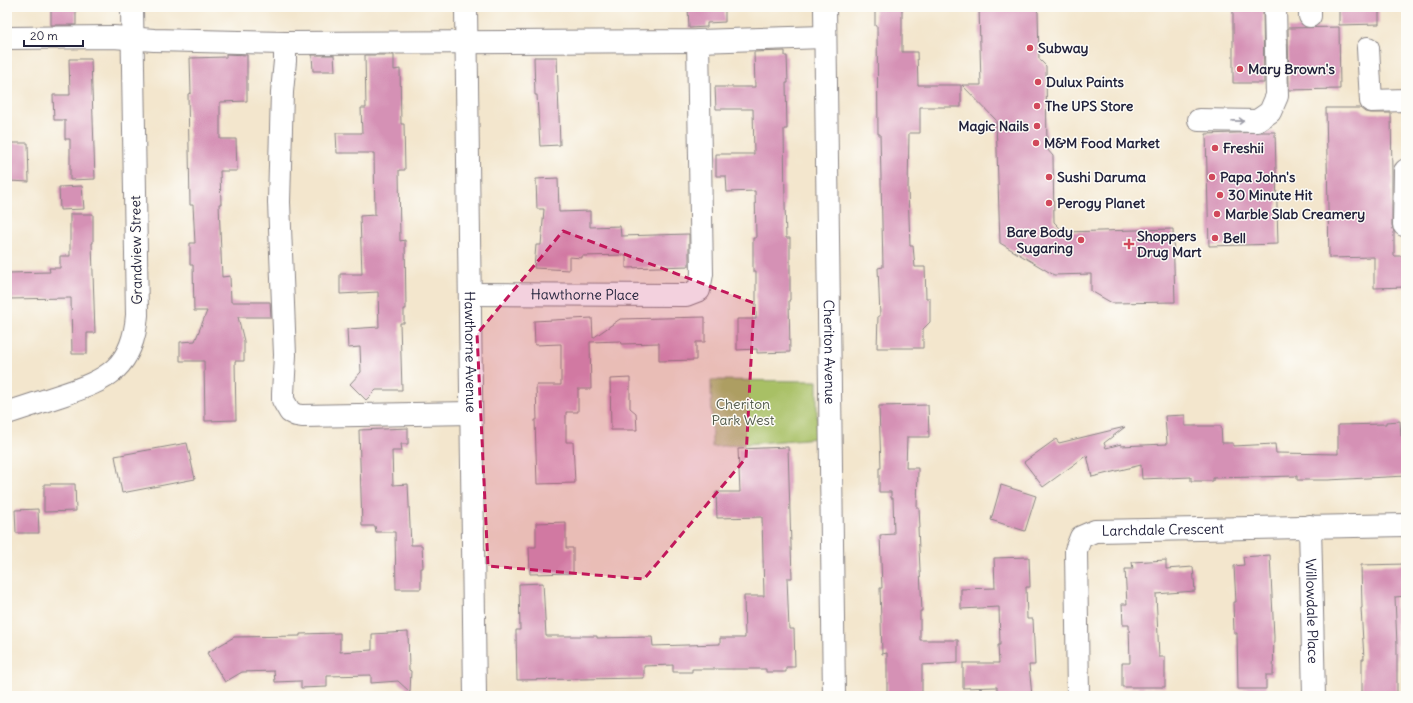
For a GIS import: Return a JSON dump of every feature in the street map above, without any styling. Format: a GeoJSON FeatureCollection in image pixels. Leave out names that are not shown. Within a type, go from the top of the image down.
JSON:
{"type":"FeatureCollection","features":[{"type":"Feature","properties":{"kind":"street","name":"Grandview Street"},"geometry":{"type":"LineString","coordinates":[[7,413],[88,387],[101,380],[113,372],[122,363],[133,340],[136,315],[132,7]]}},
{"type":"Feature","properties":{"kind":"street","name":"Hawthorne Avenue"},"geometry":{"type":"LineString","coordinates":[[466,7],[475,696]]}},
{"type":"Feature","properties":{"kind":"street","name":"Cheriton Avenue"},"geometry":{"type":"LineString","coordinates":[[825,7],[824,38],[834,696]]}},
{"type":"Feature","properties":{"kind":"street"},"geometry":{"type":"LineString","coordinates":[[1199,120],[1258,121],[1270,112],[1277,96],[1275,7]]}},
{"type":"Feature","properties":{"kind":"street"},"geometry":{"type":"LineString","coordinates":[[7,38],[113,37],[154,40],[285,43],[698,41],[824,38]]}},
{"type":"Feature","properties":{"kind":"street","name":"Hawthorne Place"},"geometry":{"type":"LineString","coordinates":[[470,294],[686,296],[699,290],[702,274],[698,41]]}},
{"type":"Feature","properties":{"kind":"street"},"geometry":{"type":"LineString","coordinates":[[285,43],[279,202],[285,355],[283,400],[286,406],[290,412],[302,416],[471,413]]}},
{"type":"Feature","properties":{"kind":"street"},"geometry":{"type":"LineString","coordinates":[[1368,48],[1371,101],[1406,100]]}},
{"type":"Feature","properties":{"kind":"street"},"geometry":{"type":"LineString","coordinates":[[1404,225],[1406,170]]}},
{"type":"Feature","properties":{"kind":"street","name":"Larchdale Crescent"},"geometry":{"type":"LineString","coordinates":[[1078,696],[1076,550],[1081,537],[1095,531],[1406,525]]}},
{"type":"Feature","properties":{"kind":"street","name":"Willowdale Place"},"geometry":{"type":"LineString","coordinates":[[1310,526],[1314,696]]}},
{"type":"Feature","properties":{"kind":"highlighted area"},"geometry":{"type":"Polygon","coordinates":[[[563,231],[754,303],[746,458],[644,579],[488,566],[477,334],[563,231]]]}},
{"type":"Feature","properties":{"kind":"green space","name":"Cheriton Park West"},"geometry":{"type":"Polygon","coordinates":[[[711,380],[817,381],[817,438],[712,447],[711,380]]]}},
{"type":"Feature","properties":{"kind":"building"},"geometry":{"type":"Polygon","coordinates":[[[51,7],[76,7],[76,25],[51,25],[51,7]]]}},
{"type":"Feature","properties":{"kind":"building"},"geometry":{"type":"Polygon","coordinates":[[[688,7],[725,7],[725,22],[707,23],[707,27],[689,28],[688,7]]]}},
{"type":"Feature","properties":{"kind":"building"},"geometry":{"type":"Polygon","coordinates":[[[875,7],[902,7],[902,52],[917,52],[918,85],[961,85],[961,107],[920,107],[920,133],[909,133],[908,189],[910,246],[913,246],[915,267],[925,267],[926,298],[930,298],[930,322],[923,329],[923,348],[877,348],[878,316],[880,316],[878,268],[883,267],[880,134],[878,134],[877,26],[875,26],[875,7]]]}},
{"type":"Feature","properties":{"kind":"building"},"geometry":{"type":"Polygon","coordinates":[[[979,7],[1033,7],[1038,12],[1039,59],[1046,66],[1047,149],[1053,156],[1054,222],[1064,232],[1173,229],[1175,302],[1112,303],[1091,291],[1091,274],[1054,275],[1000,243],[996,120],[962,85],[981,85],[979,7]]]}},
{"type":"Feature","properties":{"kind":"building"},"geometry":{"type":"Polygon","coordinates":[[[1238,7],[1263,7],[1264,83],[1233,83],[1233,10],[1238,10],[1238,7]]]}},
{"type":"Feature","properties":{"kind":"building"},"geometry":{"type":"Polygon","coordinates":[[[1339,7],[1379,7],[1379,24],[1339,25],[1339,7]]]}},
{"type":"Feature","properties":{"kind":"building"},"geometry":{"type":"Polygon","coordinates":[[[1339,27],[1340,89],[1289,90],[1288,28],[1339,27]]]}},
{"type":"Feature","properties":{"kind":"building"},"geometry":{"type":"Polygon","coordinates":[[[785,51],[785,56],[787,56],[788,83],[786,83],[787,129],[784,129],[785,204],[786,238],[790,238],[790,352],[757,353],[757,349],[737,350],[737,319],[756,319],[756,271],[753,271],[753,238],[756,238],[755,191],[727,192],[726,176],[716,176],[716,154],[754,154],[753,109],[716,109],[715,87],[755,87],[754,52],[785,51]]]}},
{"type":"Feature","properties":{"kind":"building"},"geometry":{"type":"Polygon","coordinates":[[[226,54],[247,55],[247,101],[220,102],[220,139],[236,139],[237,171],[220,171],[221,204],[219,204],[222,277],[230,276],[231,302],[270,302],[271,317],[238,317],[244,341],[244,361],[235,361],[236,420],[205,421],[204,361],[180,361],[180,342],[195,341],[207,311],[194,311],[193,265],[190,265],[190,243],[195,243],[193,205],[190,205],[188,94],[191,93],[190,58],[226,57],[226,54]]]}},
{"type":"Feature","properties":{"kind":"building"},"geometry":{"type":"Polygon","coordinates":[[[312,55],[334,55],[335,71],[313,71],[312,55]]]}},
{"type":"Feature","properties":{"kind":"building"},"geometry":{"type":"Polygon","coordinates":[[[365,55],[394,55],[394,70],[400,69],[401,124],[404,124],[405,170],[399,170],[400,241],[405,240],[406,309],[404,309],[404,323],[400,323],[402,390],[376,390],[366,400],[350,384],[361,372],[360,347],[348,348],[347,329],[379,327],[378,292],[340,294],[340,274],[362,274],[360,216],[375,215],[374,153],[337,153],[336,133],[362,133],[361,108],[366,108],[365,55]]]}},
{"type":"Feature","properties":{"kind":"building"},"geometry":{"type":"Polygon","coordinates":[[[534,57],[557,57],[560,145],[540,146],[537,95],[535,95],[534,57]]]}},
{"type":"Feature","properties":{"kind":"building"},"geometry":{"type":"Polygon","coordinates":[[[69,59],[91,59],[95,179],[70,180],[70,139],[65,139],[65,120],[54,120],[53,95],[70,95],[69,59]]]}},
{"type":"Feature","properties":{"kind":"building"},"geometry":{"type":"Polygon","coordinates":[[[1326,108],[1360,108],[1365,112],[1371,113],[1391,113],[1392,225],[1394,232],[1394,256],[1406,256],[1406,287],[1374,288],[1374,257],[1329,258],[1326,108]]]}},
{"type":"Feature","properties":{"kind":"building"},"geometry":{"type":"Polygon","coordinates":[[[1275,132],[1278,244],[1209,246],[1206,134],[1275,132]]]}},
{"type":"Feature","properties":{"kind":"building"},"geometry":{"type":"Polygon","coordinates":[[[9,143],[28,143],[29,182],[10,181],[9,143]]]}},
{"type":"Feature","properties":{"kind":"building"},"geometry":{"type":"Polygon","coordinates":[[[558,178],[559,212],[590,211],[590,227],[620,226],[621,236],[689,234],[689,266],[626,268],[626,255],[582,256],[582,258],[569,257],[569,270],[534,268],[536,245],[541,245],[544,209],[537,209],[536,179],[558,178]]]}},
{"type":"Feature","properties":{"kind":"building"},"geometry":{"type":"Polygon","coordinates":[[[82,186],[84,209],[60,210],[59,187],[82,186]]]}},
{"type":"Feature","properties":{"kind":"building"},"geometry":{"type":"Polygon","coordinates":[[[70,214],[93,214],[92,243],[95,333],[87,333],[87,354],[72,354],[71,298],[7,299],[7,273],[50,272],[49,268],[60,268],[60,256],[70,256],[70,214]]]}},
{"type":"Feature","properties":{"kind":"building"},"geometry":{"type":"Polygon","coordinates":[[[705,317],[705,342],[696,342],[696,360],[659,361],[659,343],[622,344],[621,341],[590,342],[591,389],[578,389],[578,412],[566,412],[566,442],[573,442],[575,483],[537,484],[535,420],[537,420],[536,385],[561,385],[561,344],[535,345],[534,321],[592,318],[593,338],[620,319],[705,317]]]}},
{"type":"Feature","properties":{"kind":"building"},"geometry":{"type":"Polygon","coordinates":[[[630,378],[630,408],[636,413],[637,430],[611,430],[610,379],[630,378]]]}},
{"type":"Feature","properties":{"kind":"building"},"geometry":{"type":"Polygon","coordinates":[[[928,405],[929,437],[907,437],[906,468],[918,468],[917,508],[919,508],[920,528],[918,528],[922,611],[920,611],[920,640],[958,640],[958,663],[922,665],[922,696],[887,695],[887,653],[882,654],[880,535],[894,534],[893,498],[891,498],[891,492],[879,492],[879,468],[881,468],[879,406],[928,405]]]}},
{"type":"Feature","properties":{"kind":"building"},"geometry":{"type":"Polygon","coordinates":[[[1185,415],[1185,426],[1221,426],[1222,443],[1233,443],[1233,446],[1275,444],[1276,453],[1338,454],[1338,425],[1386,424],[1386,422],[1400,421],[1401,436],[1406,435],[1406,476],[1328,480],[1297,480],[1297,476],[1213,478],[1213,481],[1191,481],[1191,477],[1142,479],[1141,465],[1092,477],[1087,455],[1043,487],[1024,462],[1056,439],[1059,443],[1125,427],[1104,443],[1106,448],[1121,444],[1121,446],[1167,444],[1165,416],[1185,415]]]}},
{"type":"Feature","properties":{"kind":"building"},"geometry":{"type":"Polygon","coordinates":[[[408,428],[408,444],[401,444],[402,451],[392,451],[393,485],[408,484],[411,545],[422,545],[423,568],[421,568],[421,589],[396,589],[395,532],[376,532],[375,526],[362,526],[359,430],[408,428]]]}},
{"type":"Feature","properties":{"kind":"building"},"geometry":{"type":"Polygon","coordinates":[[[187,443],[195,479],[122,493],[115,456],[187,443]]]}},
{"type":"Feature","properties":{"kind":"building"},"geometry":{"type":"Polygon","coordinates":[[[788,447],[792,578],[787,578],[789,629],[794,629],[795,667],[786,667],[786,672],[766,672],[766,669],[692,669],[692,672],[673,672],[673,665],[644,666],[644,678],[517,680],[516,630],[520,630],[519,584],[543,583],[546,636],[597,636],[597,638],[652,637],[653,646],[720,644],[720,638],[745,638],[744,596],[764,596],[762,517],[717,518],[716,492],[740,492],[738,449],[788,447]]]}},
{"type":"Feature","properties":{"kind":"building"},"geometry":{"type":"Polygon","coordinates":[[[44,484],[75,484],[76,511],[44,512],[44,484]]]}},
{"type":"Feature","properties":{"kind":"building"},"geometry":{"type":"Polygon","coordinates":[[[1001,485],[1036,496],[1025,531],[991,520],[1001,485]]]}},
{"type":"Feature","properties":{"kind":"building"},"geometry":{"type":"Polygon","coordinates":[[[38,509],[39,533],[16,533],[15,510],[38,509]]]}},
{"type":"Feature","properties":{"kind":"building"},"geometry":{"type":"Polygon","coordinates":[[[566,522],[566,548],[573,548],[573,573],[530,574],[529,547],[536,547],[536,523],[566,522]]]}},
{"type":"Feature","properties":{"kind":"building"},"geometry":{"type":"Polygon","coordinates":[[[1270,555],[1274,637],[1273,675],[1266,675],[1266,689],[1238,689],[1237,633],[1234,633],[1233,602],[1236,602],[1234,566],[1244,565],[1243,557],[1270,555]]]}},
{"type":"Feature","properties":{"kind":"building"},"geometry":{"type":"Polygon","coordinates":[[[1029,557],[1030,587],[1026,587],[1027,619],[1033,619],[1035,665],[1029,665],[1032,696],[997,696],[997,687],[963,688],[963,663],[999,663],[998,645],[1000,645],[999,607],[961,609],[961,589],[995,588],[994,558],[1029,557]]]}},
{"type":"Feature","properties":{"kind":"building"},"geometry":{"type":"Polygon","coordinates":[[[1166,560],[1166,569],[1193,567],[1195,591],[1156,594],[1159,657],[1165,657],[1165,687],[1122,687],[1122,663],[1130,663],[1129,625],[1123,625],[1122,604],[1127,604],[1125,569],[1133,569],[1132,562],[1166,560]]]}},
{"type":"Feature","properties":{"kind":"building"},"geometry":{"type":"Polygon","coordinates":[[[1406,564],[1406,596],[1395,597],[1397,696],[1362,696],[1362,659],[1364,659],[1361,608],[1361,565],[1406,564]]]}},
{"type":"Feature","properties":{"kind":"building"},"geometry":{"type":"Polygon","coordinates":[[[408,632],[409,670],[411,671],[410,692],[398,681],[371,683],[371,675],[327,676],[327,687],[301,688],[301,681],[275,682],[274,671],[242,672],[225,682],[207,653],[234,637],[300,636],[300,634],[340,633],[340,652],[372,650],[372,634],[408,632]]]}},
{"type":"Feature","properties":{"kind":"place","name":"Subway"},"geometry":{"type":"Point","coordinates":[1030,48]}},
{"type":"Feature","properties":{"kind":"place","name":"Mary Brown's"},"geometry":{"type":"Point","coordinates":[1240,69]}},
{"type":"Feature","properties":{"kind":"place","name":"Dulux Paints"},"geometry":{"type":"Point","coordinates":[1038,82]}},
{"type":"Feature","properties":{"kind":"place","name":"The UPS Store"},"geometry":{"type":"Point","coordinates":[1037,106]}},
{"type":"Feature","properties":{"kind":"place","name":"Magic Nails"},"geometry":{"type":"Point","coordinates":[1037,126]}},
{"type":"Feature","properties":{"kind":"place","name":"M&M Food Market"},"geometry":{"type":"Point","coordinates":[1036,143]}},
{"type":"Feature","properties":{"kind":"place","name":"Freshii"},"geometry":{"type":"Point","coordinates":[1215,148]}},
{"type":"Feature","properties":{"kind":"place","name":"Sushi Daruma"},"geometry":{"type":"Point","coordinates":[1049,177]}},
{"type":"Feature","properties":{"kind":"place","name":"Papa John's"},"geometry":{"type":"Point","coordinates":[1212,177]}},
{"type":"Feature","properties":{"kind":"place","name":"30 Minute Hit"},"geometry":{"type":"Point","coordinates":[1220,195]}},
{"type":"Feature","properties":{"kind":"place","name":"Perogy Planet"},"geometry":{"type":"Point","coordinates":[1049,203]}},
{"type":"Feature","properties":{"kind":"place","name":"Marble Slab Creamery"},"geometry":{"type":"Point","coordinates":[1217,214]}},
{"type":"Feature","properties":{"kind":"place","name":"Bell"},"geometry":{"type":"Point","coordinates":[1215,238]}},
{"type":"Feature","properties":{"kind":"place","name":"Bare Body Sugaring"},"geometry":{"type":"Point","coordinates":[1081,240]}},
{"type":"Feature","properties":{"kind":"place","name":"Shoppers Drug Mart"},"geometry":{"type":"Point","coordinates":[1129,244]}}]}
